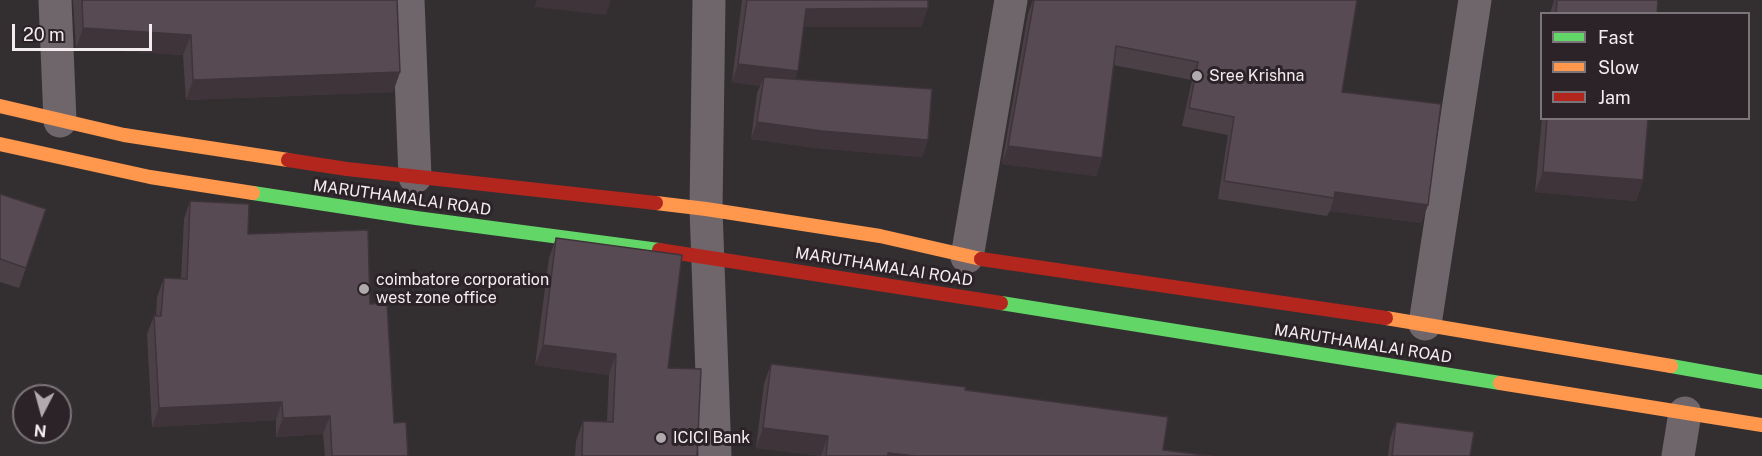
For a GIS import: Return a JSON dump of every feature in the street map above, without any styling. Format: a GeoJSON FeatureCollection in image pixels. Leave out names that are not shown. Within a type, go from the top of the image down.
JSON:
{"type":"FeatureCollection","features":[{"type":"Feature","properties":{"kind":"main road","name":"MARUTHAMALAI ROAD"},"geometry":{"type":"LineString","coordinates":[[0,106],[136,137],[347,170],[706,209],[880,236],[967,257],[1425,324],[1762,382]]}},
{"type":"Feature","properties":{"kind":"main road","name":"MARUTHAMALAI ROAD"},"geometry":{"type":"LineString","coordinates":[[0,144],[150,177],[416,218],[707,255],[1762,425]]}},
{"type":"Feature","properties":{"kind":"street"},"geometry":{"type":"LineString","coordinates":[[55,0],[60,121]]}},
{"type":"Feature","properties":{"kind":"street"},"geometry":{"type":"LineString","coordinates":[[408,0],[415,177]]}},
{"type":"Feature","properties":{"kind":"street"},"geometry":{"type":"LineString","coordinates":[[709,0],[706,209],[715,456]]}},
{"type":"Feature","properties":{"kind":"street"},"geometry":{"type":"LineString","coordinates":[[967,257],[1011,0]]}},
{"type":"Feature","properties":{"kind":"street"},"geometry":{"type":"LineString","coordinates":[[1425,324],[1475,0]]}},
{"type":"Feature","properties":{"kind":"street"},"geometry":{"type":"LineString","coordinates":[[1678,456],[1685,413]]}},
{"type":"Feature","properties":{"kind":"building"},"geometry":{"type":"Polygon","coordinates":[[[82,0],[397,0],[400,72],[193,80],[191,35],[83,28],[82,0]]]}},
{"type":"Feature","properties":{"kind":"building"},"geometry":{"type":"Polygon","coordinates":[[[747,0],[928,0],[928,8],[806,9],[798,71],[738,64],[747,0]]]}},
{"type":"Feature","properties":{"kind":"building"},"geometry":{"type":"Polygon","coordinates":[[[1034,0],[1357,0],[1342,92],[1441,104],[1428,205],[1335,192],[1334,198],[1224,181],[1234,117],[1189,108],[1198,62],[1116,46],[1102,158],[1008,146],[1034,0]]]}},
{"type":"Feature","properties":{"kind":"building"},"geometry":{"type":"Polygon","coordinates":[[[1557,0],[1658,0],[1657,12],[1556,12],[1557,0]]]}},
{"type":"Feature","properties":{"kind":"building"},"geometry":{"type":"Polygon","coordinates":[[[764,77],[932,89],[928,140],[822,131],[757,122],[764,77]]]}},
{"type":"Feature","properties":{"kind":"building"},"geometry":{"type":"Polygon","coordinates":[[[1547,120],[1648,120],[1643,180],[1543,172],[1547,120]]]}},
{"type":"Feature","properties":{"kind":"building"},"geometry":{"type":"Polygon","coordinates":[[[0,194],[46,209],[26,268],[0,259],[0,194]]]}},
{"type":"Feature","properties":{"kind":"building"},"geometry":{"type":"Polygon","coordinates":[[[190,201],[249,204],[248,234],[368,230],[370,304],[387,303],[394,423],[406,422],[408,456],[332,456],[330,416],[283,418],[282,402],[159,408],[154,316],[161,316],[164,278],[187,279],[190,201]]]}},
{"type":"Feature","properties":{"kind":"building"},"geometry":{"type":"Polygon","coordinates":[[[556,238],[682,255],[668,368],[701,369],[697,456],[582,456],[583,421],[613,422],[616,354],[543,345],[556,238]]]}},
{"type":"Feature","properties":{"kind":"building"},"geometry":{"type":"Polygon","coordinates":[[[771,364],[966,387],[965,390],[1168,417],[1163,450],[1212,456],[915,456],[888,453],[888,456],[826,456],[828,436],[763,428],[771,364]]]}},
{"type":"Feature","properties":{"kind":"building"},"geometry":{"type":"Polygon","coordinates":[[[1396,422],[1474,432],[1470,456],[1392,456],[1396,422]]]}},
{"type":"Feature","properties":{"kind":"traffic: fast"},"geometry":{"type":"LineString","coordinates":[[253,193],[416,218],[659,250]]}},
{"type":"Feature","properties":{"kind":"traffic: fast"},"geometry":{"type":"LineString","coordinates":[[1001,303],[1500,383]]}},
{"type":"Feature","properties":{"kind":"traffic: fast"},"geometry":{"type":"LineString","coordinates":[[1671,366],[1762,382]]}},
{"type":"Feature","properties":{"kind":"traffic: slow"},"geometry":{"type":"LineString","coordinates":[[0,106],[124,135],[288,160]]}},
{"type":"Feature","properties":{"kind":"traffic: slow"},"geometry":{"type":"LineString","coordinates":[[0,144],[150,177],[253,193]]}},
{"type":"Feature","properties":{"kind":"traffic: slow"},"geometry":{"type":"LineString","coordinates":[[656,203],[880,236],[981,259]]}},
{"type":"Feature","properties":{"kind":"traffic: slow"},"geometry":{"type":"LineString","coordinates":[[1386,318],[1671,366]]}},
{"type":"Feature","properties":{"kind":"traffic: slow"},"geometry":{"type":"LineString","coordinates":[[1500,383],[1762,425]]}},
{"type":"Feature","properties":{"kind":"traffic: jam"},"geometry":{"type":"LineString","coordinates":[[288,160],[347,169],[656,203]]}},
{"type":"Feature","properties":{"kind":"traffic: jam"},"geometry":{"type":"LineString","coordinates":[[659,250],[1001,303]]}},
{"type":"Feature","properties":{"kind":"traffic: jam"},"geometry":{"type":"LineString","coordinates":[[981,259],[1386,318]]}},
{"type":"Feature","properties":{"kind":"place","name":"Sree Krishna"},"geometry":{"type":"Point","coordinates":[1197,76]}},
{"type":"Feature","properties":{"kind":"place","name":"coimbatore corporation west zone office"},"geometry":{"type":"Point","coordinates":[364,289]}},
{"type":"Feature","properties":{"kind":"place","name":"ICICI Bank"},"geometry":{"type":"Point","coordinates":[661,438]}}]}
